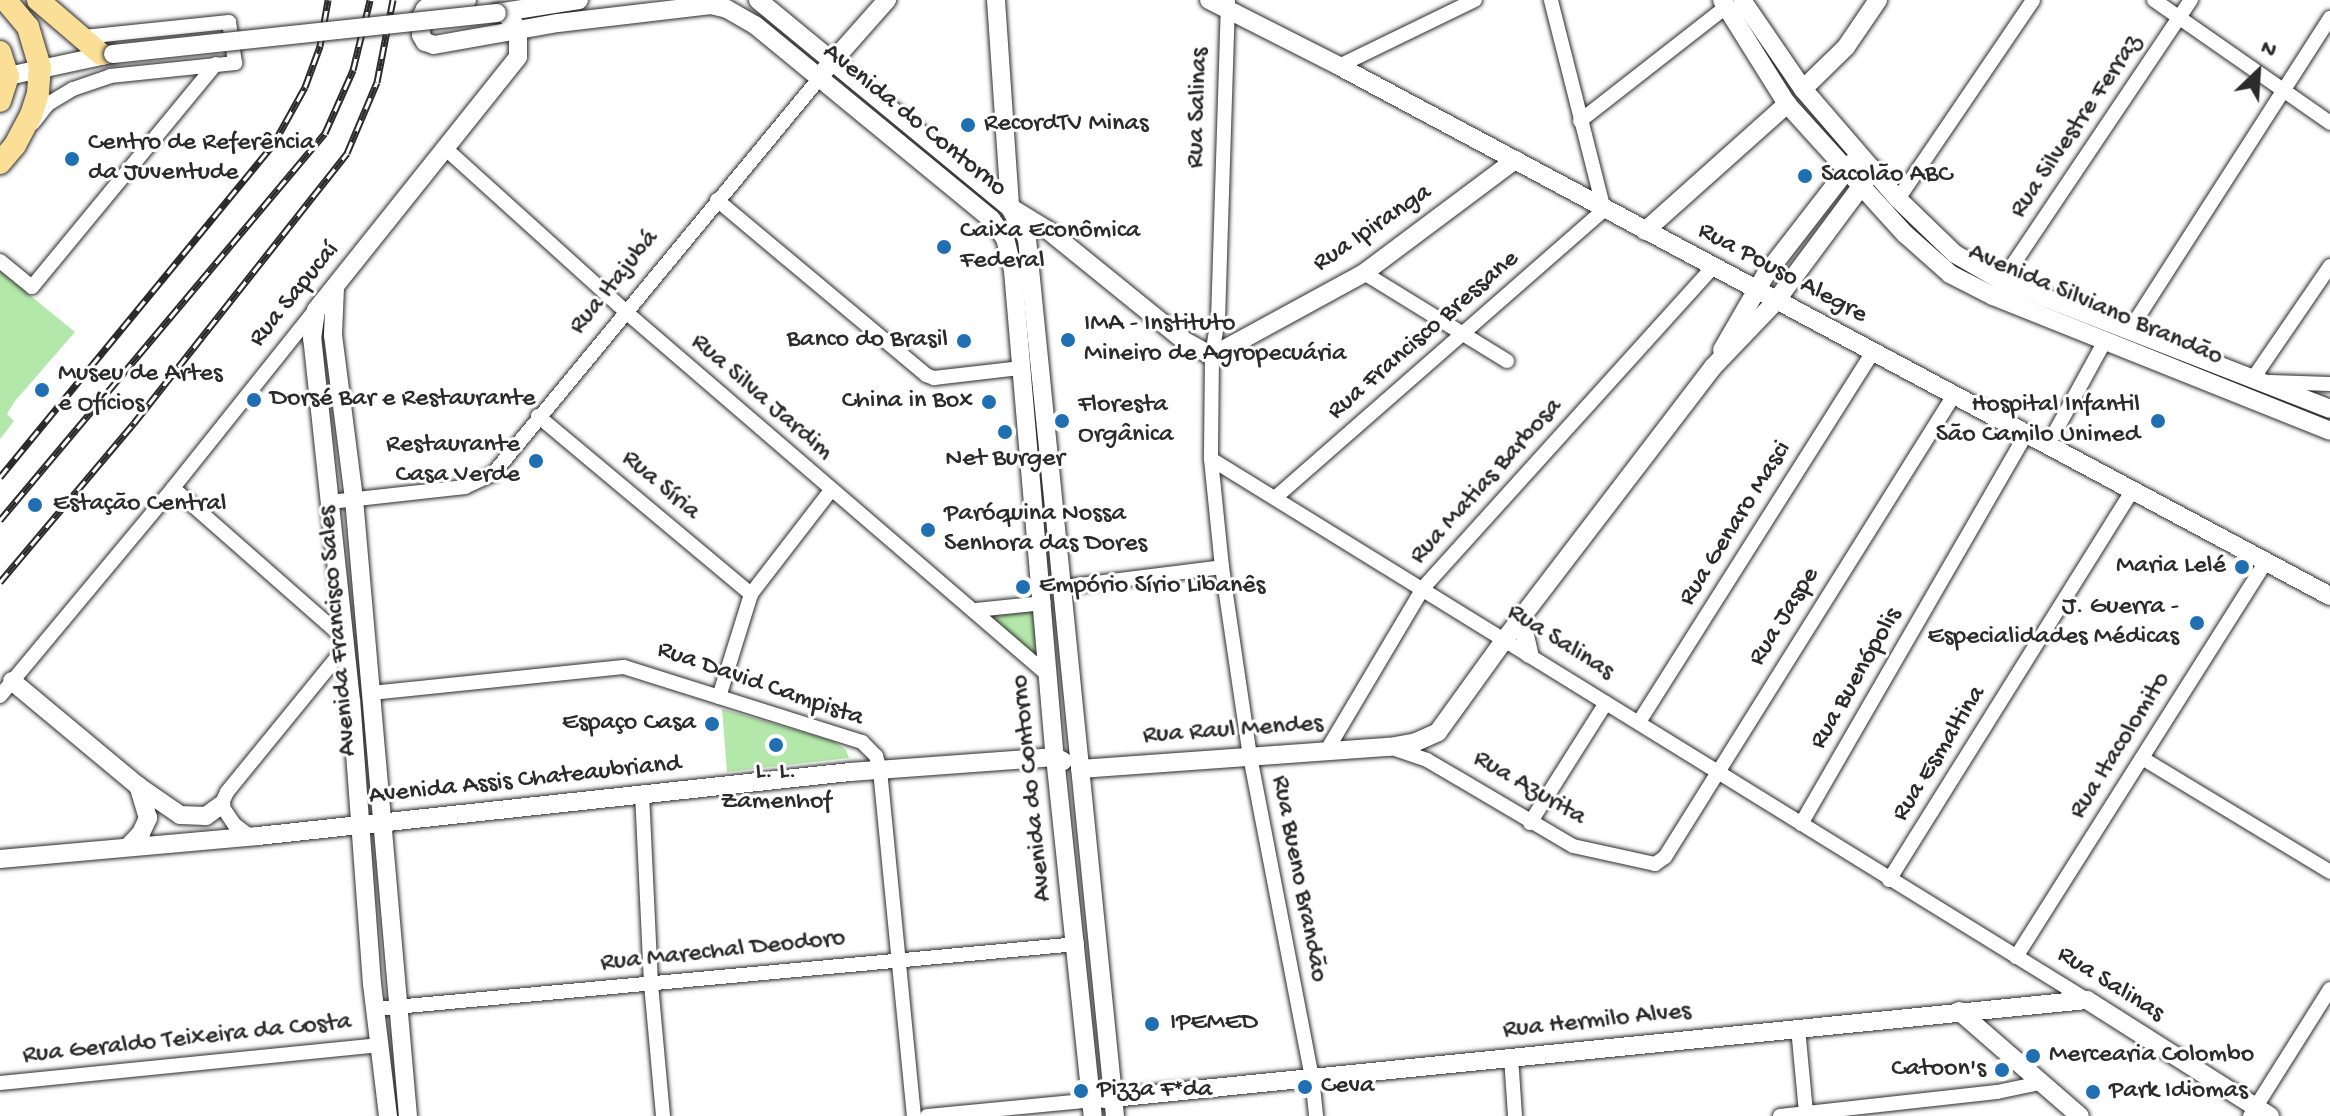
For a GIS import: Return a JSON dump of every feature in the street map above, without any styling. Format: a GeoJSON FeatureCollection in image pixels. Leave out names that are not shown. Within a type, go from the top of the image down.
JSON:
{"type":"FeatureCollection","features":[{"type":"Feature","properties":{"kind":"main road"},"geometry":{"type":"LineString","coordinates":[[0,163],[15,145],[38,93],[40,67],[28,27],[5,0]]}},
{"type":"Feature","properties":{"kind":"main road"},"geometry":{"type":"LineString","coordinates":[[38,0],[107,54]]}},
{"type":"Feature","properties":{"kind":"main road"},"geometry":{"type":"LineString","coordinates":[[0,52],[8,76],[0,101]]}},
{"type":"Feature","properties":{"kind":"street","name":"Avenida do Contorno"},"geometry":{"type":"LineString","coordinates":[[467,0],[431,4],[425,9],[421,17],[421,35],[425,42],[434,45],[558,23],[720,6],[755,25],[818,80],[991,219],[1009,249],[1044,603],[1055,757],[1092,1108]]}},
{"type":"Feature","properties":{"kind":"street"},"geometry":{"type":"LineString","coordinates":[[8,76],[107,54],[499,12],[579,0]]}},
{"type":"Feature","properties":{"kind":"street","name":"Avenida do Contorno"},"geometry":{"type":"LineString","coordinates":[[758,0],[1010,208],[1027,239],[1114,1107]]}},
{"type":"Feature","properties":{"kind":"street","name":"Rua Itajubá"},"geometry":{"type":"LineString","coordinates":[[330,502],[480,483],[493,474],[832,61],[887,0]]}},
{"type":"Feature","properties":{"kind":"street"},"geometry":{"type":"LineString","coordinates":[[996,0],[1010,208]]}},
{"type":"Feature","properties":{"kind":"street","name":"Rua Pouso Alegre"},"geometry":{"type":"LineString","coordinates":[[1209,0],[1228,5],[1604,210],[2330,596]]}},
{"type":"Feature","properties":{"kind":"street"},"geometry":{"type":"LineString","coordinates":[[1339,66],[1475,0]]}},
{"type":"Feature","properties":{"kind":"street"},"geometry":{"type":"LineString","coordinates":[[1551,0],[1604,210]]}},
{"type":"Feature","properties":{"kind":"street"},"geometry":{"type":"LineString","coordinates":[[1803,89],[1846,47],[1878,0]]}},
{"type":"Feature","properties":{"kind":"street"},"geometry":{"type":"LineString","coordinates":[[1898,199],[2033,0]]}},
{"type":"Feature","properties":{"kind":"street"},"geometry":{"type":"LineString","coordinates":[[2154,0],[2330,123]]}},
{"type":"Feature","properties":{"kind":"street","name":"Rua Silvestre Ferraz"},"geometry":{"type":"LineString","coordinates":[[2002,281],[2191,0]]}},
{"type":"Feature","properties":{"kind":"street"},"geometry":{"type":"LineString","coordinates":[[1580,121],[1730,2]]}},
{"type":"Feature","properties":{"kind":"street","name":"Avenida Silviano Brandão"},"geometry":{"type":"LineString","coordinates":[[1730,2],[1898,199],[1955,254],[2002,281],[2330,409]]}},
{"type":"Feature","properties":{"kind":"street","name":"Avenida Silviano Brandão"},"geometry":{"type":"LineString","coordinates":[[1730,2],[1787,104],[1905,234],[1950,274],[1993,296],[2330,431]]}},
{"type":"Feature","properties":{"kind":"street","name":"Rua Salinas"},"geometry":{"type":"LineString","coordinates":[[1228,5],[1218,318],[1212,356],[1211,459],[2087,1000],[2259,1113]]}},
{"type":"Feature","properties":{"kind":"street"},"geometry":{"type":"LineString","coordinates":[[499,12],[512,20],[518,31],[518,57]]}},
{"type":"Feature","properties":{"kind":"street"},"geometry":{"type":"LineString","coordinates":[[2129,331],[2330,18]]}},
{"type":"Feature","properties":{"kind":"street"},"geometry":{"type":"LineString","coordinates":[[15,145],[48,104],[73,89],[110,76],[235,63],[229,22],[84,37]]}},
{"type":"Feature","properties":{"kind":"street","name":"Rua Sapucaí"},"geometry":{"type":"LineString","coordinates":[[6,689],[447,150],[518,57],[558,23]]}},
{"type":"Feature","properties":{"kind":"street"},"geometry":{"type":"LineString","coordinates":[[0,261],[32,287],[216,64]]}},
{"type":"Feature","properties":{"kind":"street"},"geometry":{"type":"LineString","coordinates":[[1645,231],[1787,104]]}},
{"type":"Feature","properties":{"kind":"street","name":"Rua Silva Jardim"},"geometry":{"type":"LineString","coordinates":[[447,150],[626,312],[831,490],[976,610],[1049,676]]}},
{"type":"Feature","properties":{"kind":"street","name":"Rua Ipiranga"},"geometry":{"type":"LineString","coordinates":[[1212,356],[1364,273],[1515,160]]}},
{"type":"Feature","properties":{"kind":"street"},"geometry":{"type":"LineString","coordinates":[[1713,367],[1755,290],[1845,170],[1868,162]]}},
{"type":"Feature","properties":{"kind":"street"},"geometry":{"type":"LineString","coordinates":[[1427,760],[1444,728],[1505,639],[1713,367],[1776,301],[1859,186],[1868,162]]}},
{"type":"Feature","properties":{"kind":"street"},"geometry":{"type":"LineString","coordinates":[[717,200],[918,371],[934,378],[1021,368]]}},
{"type":"Feature","properties":{"kind":"street"},"geometry":{"type":"LineString","coordinates":[[991,219],[1010,208]]}},
{"type":"Feature","properties":{"kind":"street"},"geometry":{"type":"LineString","coordinates":[[1010,208],[1043,227],[1185,341],[1212,356]]}},
{"type":"Feature","properties":{"kind":"street","name":"Rua Francisco Bressane"},"geometry":{"type":"LineString","coordinates":[[1276,497],[1604,210]]}},
{"type":"Feature","properties":{"kind":"street"},"geometry":{"type":"LineString","coordinates":[[2254,380],[2330,266]]}},
{"type":"Feature","properties":{"kind":"street","name":"Rua Matias Barbosa"},"geometry":{"type":"LineString","coordinates":[[1327,750],[1423,588],[1713,267]]}},
{"type":"Feature","properties":{"kind":"street"},"geometry":{"type":"LineString","coordinates":[[1364,273],[1507,361]]}},
{"type":"Feature","properties":{"kind":"street","name":"Avenida Francisco Sales"},"geometry":{"type":"LineString","coordinates":[[335,286],[333,335],[354,499],[408,1116]]}},
{"type":"Feature","properties":{"kind":"street","name":"Avenida Francisco Sales"},"geometry":{"type":"LineString","coordinates":[[316,310],[312,339],[346,642],[374,1009],[388,1116]]}},
{"type":"Feature","properties":{"kind":"street"},"geometry":{"type":"LineString","coordinates":[[2048,445],[2105,341]]}},
{"type":"Feature","properties":{"kind":"street","name":"Rua Genaro Masci"},"geometry":{"type":"LineString","coordinates":[[1639,722],[1873,352]]}},
{"type":"Feature","properties":{"kind":"street"},"geometry":{"type":"LineString","coordinates":[[2254,380],[2330,384]]}},
{"type":"Feature","properties":{"kind":"street","name":"Rua Jaspe"},"geometry":{"type":"LineString","coordinates":[[1655,864],[1665,857],[1716,770],[1954,395]]}},
{"type":"Feature","properties":{"kind":"street","name":"Rua Síria"},"geometry":{"type":"LineString","coordinates":[[538,416],[751,594]]}},
{"type":"Feature","properties":{"kind":"street","name":"Rua Buenópolis"},"geometry":{"type":"LineString","coordinates":[[1801,824],[2026,434]]}},
{"type":"Feature","properties":{"kind":"street","name":"Rua Bueno Brandão"},"geometry":{"type":"LineString","coordinates":[[1211,459],[1222,567],[1250,756],[1312,1077],[1316,1116]]}},
{"type":"Feature","properties":{"kind":"street"},"geometry":{"type":"LineString","coordinates":[[6,689],[180,815],[192,818],[206,816],[221,805],[227,792],[346,642],[173,488]]}},
{"type":"Feature","properties":{"kind":"street"},"geometry":{"type":"LineString","coordinates":[[719,697],[751,594],[831,490]]}},
{"type":"Feature","properties":{"kind":"street","name":"Rua Esmaltina"},"geometry":{"type":"LineString","coordinates":[[1889,880],[2133,490]]}},
{"type":"Feature","properties":{"kind":"street","name":"Rua Itacolomito"},"geometry":{"type":"LineString","coordinates":[[2016,957],[2266,561]]}},
{"type":"Feature","properties":{"kind":"street"},"geometry":{"type":"LineString","coordinates":[[1064,587],[1222,567]]}},
{"type":"Feature","properties":{"kind":"street"},"geometry":{"type":"LineString","coordinates":[[313,612],[341,603]]}},
{"type":"Feature","properties":{"kind":"street"},"geometry":{"type":"LineString","coordinates":[[976,610],[1044,603]]}},
{"type":"Feature","properties":{"kind":"street"},"geometry":{"type":"LineString","coordinates":[[1521,618],[1529,654]]}},
{"type":"Feature","properties":{"kind":"street","name":"Rua David Campista"},"geometry":{"type":"LineString","coordinates":[[371,693],[624,667],[862,742],[876,756],[880,770]]}},
{"type":"Feature","properties":{"kind":"street"},"geometry":{"type":"LineString","coordinates":[[1530,823],[1606,703]]}},
{"type":"Feature","properties":{"kind":"street"},"geometry":{"type":"LineString","coordinates":[[1389,747],[1428,738],[1444,728]]}},
{"type":"Feature","properties":{"kind":"street"},"geometry":{"type":"LineString","coordinates":[[1055,757],[1079,740]]}},
{"type":"Feature","properties":{"kind":"street","name":"Rua Raul Mendes"},"geometry":{"type":"LineString","coordinates":[[1080,769],[1389,747]]}},
{"type":"Feature","properties":{"kind":"street","name":"Rua Azurita"},"geometry":{"type":"LineString","coordinates":[[1389,747],[1427,760],[1573,846],[1655,864]]}},
{"type":"Feature","properties":{"kind":"street","name":"Avenida Assis Chateaubriand"},"geometry":{"type":"LineString","coordinates":[[0,859],[251,837],[880,770],[1055,757],[1080,769]]}},
{"type":"Feature","properties":{"kind":"street"},"geometry":{"type":"LineString","coordinates":[[2142,758],[2330,872]]}},
{"type":"Feature","properties":{"kind":"street"},"geometry":{"type":"LineString","coordinates":[[880,770],[914,1116]]}},
{"type":"Feature","properties":{"kind":"street"},"geometry":{"type":"LineString","coordinates":[[129,846],[141,833],[148,818],[138,786]]}},
{"type":"Feature","properties":{"kind":"street"},"geometry":{"type":"LineString","coordinates":[[642,793],[651,984],[663,1116]]}},
{"type":"Feature","properties":{"kind":"street"},"geometry":{"type":"LineString","coordinates":[[221,805],[234,824],[251,837]]}},
{"type":"Feature","properties":{"kind":"street","name":"Rua Marechal Deodoro"},"geometry":{"type":"LineString","coordinates":[[374,1009],[897,958],[1077,944]]}},
{"type":"Feature","properties":{"kind":"street"},"geometry":{"type":"LineString","coordinates":[[2259,1113],[2330,989]]}},
{"type":"Feature","properties":{"kind":"street"},"geometry":{"type":"LineString","coordinates":[[1980,1017],[2087,1000]]}},
{"type":"Feature","properties":{"kind":"street","name":"Rua Hermilo Alves"},"geometry":{"type":"LineString","coordinates":[[1092,1108],[1312,1077],[1959,1011],[1980,1017]]}},
{"type":"Feature","properties":{"kind":"street"},"geometry":{"type":"LineString","coordinates":[[1980,1017],[2040,1083],[2080,1116]]}},
{"type":"Feature","properties":{"kind":"street"},"geometry":{"type":"LineString","coordinates":[[1798,1028],[1806,1113]]}},
{"type":"Feature","properties":{"kind":"street","name":"Rua Geraldo Teixeira da Costa"},"geometry":{"type":"LineString","coordinates":[[0,1083],[378,1045]]}},
{"type":"Feature","properties":{"kind":"street"},"geometry":{"type":"LineString","coordinates":[[1511,1057],[1515,1116]]}},
{"type":"Feature","properties":{"kind":"street"},"geometry":{"type":"LineString","coordinates":[[1780,1116],[1825,1114],[1997,1092],[2040,1083]]}},
{"type":"Feature","properties":{"kind":"street"},"geometry":{"type":"LineString","coordinates":[[927,1116],[1092,1108]]}},
{"type":"Feature","properties":{"kind":"green space"},"geometry":{"type":"Polygon","coordinates":[[[0,271],[75,332],[15,401],[7,414],[14,421],[0,439],[0,271]]]}},
{"type":"Feature","properties":{"kind":"green space"},"geometry":{"type":"Polygon","coordinates":[[[1034,609],[1036,659],[986,614],[1034,609]]]}},
{"type":"Feature","properties":{"kind":"green space"},"geometry":{"type":"Polygon","coordinates":[[[722,709],[833,741],[846,750],[849,758],[727,772],[722,709]]]}},
{"type":"Feature","properties":{"kind":"railway"},"geometry":{"type":"LineString","coordinates":[[0,477],[274,143],[305,87],[320,46],[328,0]]}},
{"type":"Feature","properties":{"kind":"railway"},"geometry":{"type":"LineString","coordinates":[[0,520],[325,133],[353,70],[370,0]]}},
{"type":"Feature","properties":{"kind":"railway"},"geometry":{"type":"LineString","coordinates":[[0,582],[134,423],[347,153],[377,82],[393,0]]}},
{"type":"Feature","properties":{"kind":"place","name":"RecordTV Minas"},"geometry":{"type":"Point","coordinates":[968,125]}},
{"type":"Feature","properties":{"kind":"place","name":"Centro de Referência da Juventude"},"geometry":{"type":"Point","coordinates":[72,159]}},
{"type":"Feature","properties":{"kind":"place","name":"Sacolão ABC"},"geometry":{"type":"Point","coordinates":[1805,176]}},
{"type":"Feature","properties":{"kind":"place","name":"Caixa Econômica Federal"},"geometry":{"type":"Point","coordinates":[944,247]}},
{"type":"Feature","properties":{"kind":"place","name":"IMA - Instituto Mineiro de Agropecuária"},"geometry":{"type":"Point","coordinates":[1068,340]}},
{"type":"Feature","properties":{"kind":"place","name":"Banco do Brasil"},"geometry":{"type":"Point","coordinates":[964,341]}},
{"type":"Feature","properties":{"kind":"place","name":"Museu de Artes e Ofícios"},"geometry":{"type":"Point","coordinates":[42,390]}},
{"type":"Feature","properties":{"kind":"place","name":"Dorsé Bar e Restaurante"},"geometry":{"type":"Point","coordinates":[254,400]}},
{"type":"Feature","properties":{"kind":"place","name":"China in Box"},"geometry":{"type":"Point","coordinates":[989,402]}},
{"type":"Feature","properties":{"kind":"place","name":"Floresta Orgânica"},"geometry":{"type":"Point","coordinates":[1062,421]}},
{"type":"Feature","properties":{"kind":"place","name":"Hospital Infantil São Camilo Unimed"},"geometry":{"type":"Point","coordinates":[2158,421]}},
{"type":"Feature","properties":{"kind":"place","name":"Net Burger"},"geometry":{"type":"Point","coordinates":[1005,432]}},
{"type":"Feature","properties":{"kind":"place","name":"Restaurante Casa Verde"},"geometry":{"type":"Point","coordinates":[536,461]}},
{"type":"Feature","properties":{"kind":"place","name":"Estação Central"},"geometry":{"type":"Point","coordinates":[35,505]}},
{"type":"Feature","properties":{"kind":"place","name":"Paróquina Nossa Senhora das Dores"},"geometry":{"type":"Point","coordinates":[928,530]}},
{"type":"Feature","properties":{"kind":"place","name":"Maria Lelé"},"geometry":{"type":"Point","coordinates":[2242,567]}},
{"type":"Feature","properties":{"kind":"place","name":"Empório Sírio Libanês"},"geometry":{"type":"Point","coordinates":[1023,587]}},
{"type":"Feature","properties":{"kind":"place","name":"J. Guerra - Especialidades Médicas"},"geometry":{"type":"Point","coordinates":[2197,623]}},
{"type":"Feature","properties":{"kind":"place","name":"Espaço Casa"},"geometry":{"type":"Point","coordinates":[712,724]}},
{"type":"Feature","properties":{"kind":"place","name":"L. L. Zamenhof"},"geometry":{"type":"Point","coordinates":[776,745]}},
{"type":"Feature","properties":{"kind":"place","name":"IPEMED"},"geometry":{"type":"Point","coordinates":[1152,1024]}},
{"type":"Feature","properties":{"kind":"place","name":"Mercearia Colombo"},"geometry":{"type":"Point","coordinates":[2033,1056]}},
{"type":"Feature","properties":{"kind":"place","name":"Catoon's"},"geometry":{"type":"Point","coordinates":[2002,1070]}},
{"type":"Feature","properties":{"kind":"place","name":"Ceva"},"geometry":{"type":"Point","coordinates":[1305,1087]}},
{"type":"Feature","properties":{"kind":"place","name":"Pizza F*da"},"geometry":{"type":"Point","coordinates":[1081,1091]}},
{"type":"Feature","properties":{"kind":"place","name":"Park Idiomas"},"geometry":{"type":"Point","coordinates":[2093,1092]}}]}
